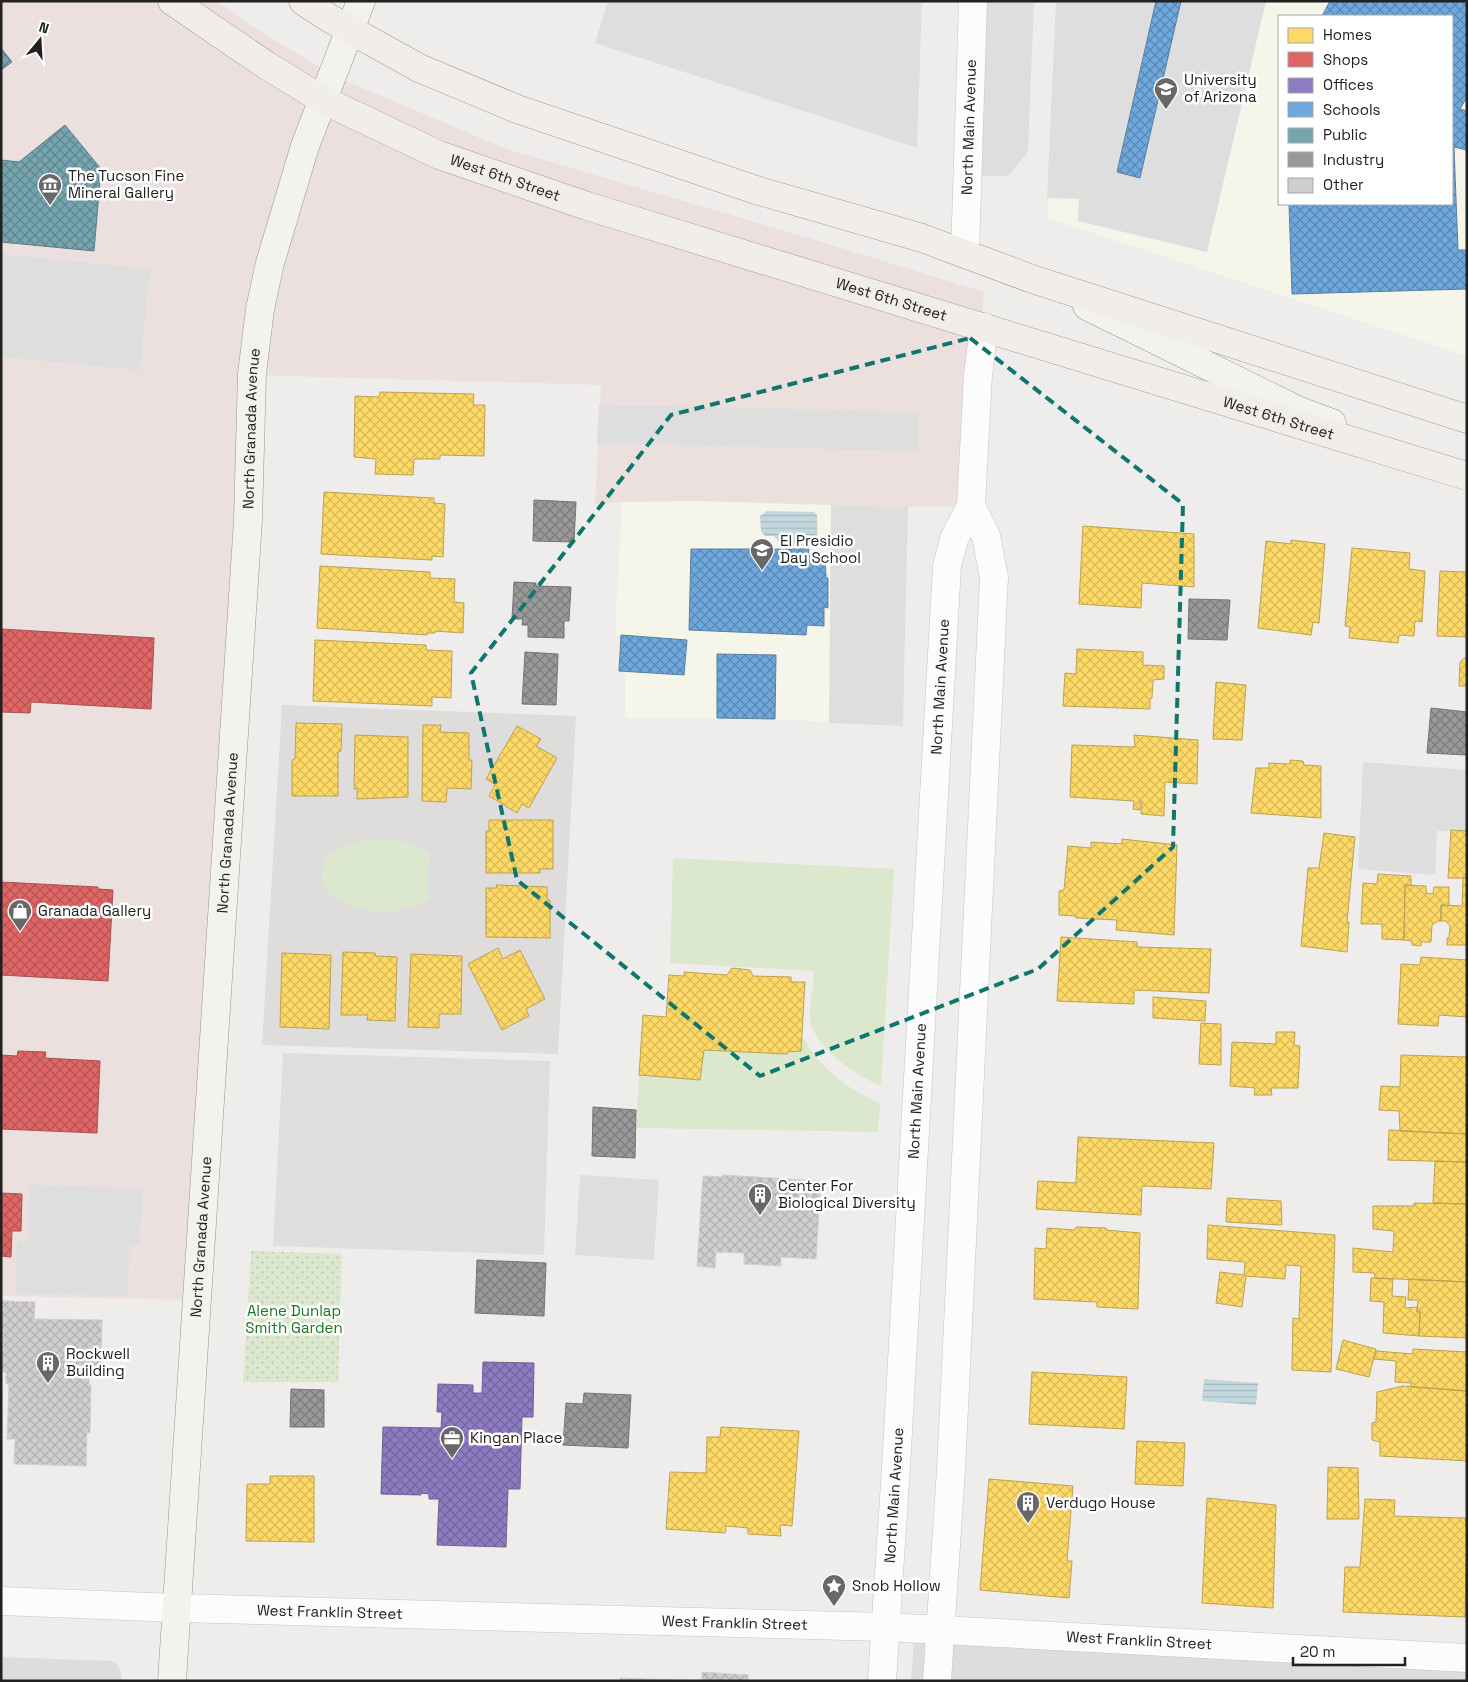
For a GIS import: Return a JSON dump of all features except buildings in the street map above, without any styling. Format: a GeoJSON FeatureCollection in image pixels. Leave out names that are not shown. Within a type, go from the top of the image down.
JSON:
{"type":"FeatureCollection","features":[{"type":"Feature","properties":{"kind":"main road","name":"West 6th Street"},"geometry":{"type":"LineString","coordinates":[[172,1],[266,65],[323,100],[438,155],[587,206],[1467,475]]}},
{"type":"Feature","properties":{"kind":"main road","name":"West 6th Street"},"geometry":{"type":"LineString","coordinates":[[303,1],[329,18],[419,68],[516,109],[747,187],[922,238],[1035,280],[1467,419]]}},
{"type":"Feature","properties":{"kind":"main road","name":"North Granada Avenue"},"geometry":{"type":"LineString","coordinates":[[172,1681],[248,520],[252,374],[260,309],[270,262],[305,146],[360,1]]}},
{"type":"Feature","properties":{"kind":"main road","name":"West 6th Street"},"geometry":{"type":"LineString","coordinates":[[1035,280],[1297,410],[1467,475]]}},
{"type":"Feature","properties":{"kind":"street","name":"North Main Avenue"},"geometry":{"type":"LineString","coordinates":[[965,253],[972,1]]}},
{"type":"Feature","properties":{"kind":"street","name":"North Main Avenue"},"geometry":{"type":"LineString","coordinates":[[882,1681],[947,566],[954,539],[971,506],[978,375],[984,327]]}},
{"type":"Feature","properties":{"kind":"street","name":"North Main Avenue"},"geometry":{"type":"LineString","coordinates":[[937,1681],[952,1460],[994,577],[986,536],[971,506]]}},
{"type":"Feature","properties":{"kind":"street","name":"West Franklin Street"},"geometry":{"type":"LineString","coordinates":[[1,1601],[176,1608],[940,1629],[1467,1658]]}},
{"type":"Feature","properties":{"kind":"highlighted area"},"geometry":{"type":"Polygon","coordinates":[[[970,338],[1183,504],[1173,847],[1038,969],[760,1076],[517,880],[471,673],[671,415],[970,338]]]}},
{"type":"Feature","properties":{"kind":"shaded area"},"geometry":{"type":"Polygon","coordinates":[[[1,1],[218,1],[250,25],[332,75],[504,148],[984,292],[971,506],[908,507],[622,502],[595,504],[601,385],[252,375],[197,1300],[1,1296],[1,1]]]}},
{"type":"Feature","properties":{"kind":"shaded area"},"geometry":{"type":"Polygon","coordinates":[[[608,1],[922,1],[917,148],[595,43],[608,1]]]}},
{"type":"Feature","properties":{"kind":"shaded area"},"geometry":{"type":"Polygon","coordinates":[[[984,1],[1034,1],[1028,152],[1008,176],[967,176],[984,1]]]}},
{"type":"Feature","properties":{"kind":"shaded area"},"geometry":{"type":"Polygon","coordinates":[[[1056,1],[1266,1],[1207,252],[1078,221],[1079,199],[1047,198],[1056,1]]]}},
{"type":"Feature","properties":{"kind":"shaded area","name":"University of Arizona"},"geometry":{"type":"Polygon","coordinates":[[[1059,1],[1467,1],[1467,356],[1047,218],[1059,1]]]}},
{"type":"Feature","properties":{"kind":"shaded area"},"geometry":{"type":"Polygon","coordinates":[[[1,254],[150,269],[140,370],[1,357],[1,254]]]}},
{"type":"Feature","properties":{"kind":"shaded area"},"geometry":{"type":"Polygon","coordinates":[[[599,405],[919,412],[918,452],[597,444],[599,405]]]}},
{"type":"Feature","properties":{"kind":"shaded area","name":"El Presidio Day School"},"geometry":{"type":"Polygon","coordinates":[[[695,501],[908,507],[903,726],[775,719],[625,718],[625,671],[619,671],[621,636],[615,636],[622,502],[695,501]]]}},
{"type":"Feature","properties":{"kind":"shaded area"},"geometry":{"type":"Polygon","coordinates":[[[831,505],[908,507],[903,726],[829,723],[831,505]]]}},
{"type":"Feature","properties":{"kind":"shaded area"},"geometry":{"type":"Polygon","coordinates":[[[282,705],[576,716],[558,1054],[262,1045],[282,705]]]}},
{"type":"Feature","properties":{"kind":"shaded area"},"geometry":{"type":"Polygon","coordinates":[[[1363,762],[1467,770],[1467,831],[1437,831],[1435,875],[1358,869],[1363,762]]]}},
{"type":"Feature","properties":{"kind":"shaded area"},"geometry":{"type":"Polygon","coordinates":[[[283,1053],[550,1061],[544,1255],[273,1246],[283,1053]]]}},
{"type":"Feature","properties":{"kind":"shaded area"},"geometry":{"type":"Polygon","coordinates":[[[580,1175],[659,1180],[654,1260],[575,1255],[580,1175]]]}},
{"type":"Feature","properties":{"kind":"shaded area"},"geometry":{"type":"Polygon","coordinates":[[[29,1185],[142,1188],[140,1245],[129,1245],[128,1296],[16,1293],[17,1241],[28,1242],[29,1185]]]}},
{"type":"Feature","properties":{"kind":"shaded area"},"geometry":{"type":"Polygon","coordinates":[[[915,1628],[1467,1658],[1467,1681],[911,1681],[915,1628]]]}},
{"type":"Feature","properties":{"kind":"shaded area"},"geometry":{"type":"Polygon","coordinates":[[[1,1657],[111,1661],[116,1663],[120,1669],[122,1681],[1,1681],[1,1657]]]}},
{"type":"Feature","properties":{"kind":"green space"},"geometry":{"type":"Polygon","coordinates":[[[384,839],[408,844],[429,854],[428,900],[407,908],[386,912],[355,907],[336,898],[329,892],[323,884],[322,872],[324,863],[329,856],[346,846],[384,839]]]}},
{"type":"Feature","properties":{"kind":"green space"},"geometry":{"type":"Polygon","coordinates":[[[673,858],[894,869],[881,1086],[860,1075],[837,1059],[827,1050],[813,1029],[810,1018],[810,1006],[814,971],[670,963],[673,858]]]}},
{"type":"Feature","properties":{"kind":"green space"},"geometry":{"type":"Polygon","coordinates":[[[802,1035],[816,1057],[835,1076],[856,1091],[880,1103],[878,1132],[636,1128],[639,1075],[700,1080],[704,1050],[787,1054],[787,1052],[801,1051],[802,1035]]]}},
{"type":"Feature","properties":{"kind":"green space","name":"Alene Dunlap Smith Garden"},"geometry":{"type":"Polygon","coordinates":[[[251,1251],[342,1254],[338,1382],[243,1382],[251,1251]]]}},
{"type":"Feature","properties":{"kind":"water"},"geometry":{"type":"Polygon","coordinates":[[[767,511],[814,512],[817,515],[817,538],[814,545],[791,546],[790,542],[778,541],[774,536],[765,536],[761,531],[760,516],[767,511]]]}},
{"type":"Feature","properties":{"kind":"water"},"geometry":{"type":"Polygon","coordinates":[[[1204,1379],[1258,1383],[1256,1405],[1202,1401],[1204,1379]]]}},
{"type":"Feature","properties":{"kind":"place","name":"University of Arizona"},"geometry":{"type":"Point","coordinates":[1166,110]}},
{"type":"Feature","properties":{"kind":"place","name":"The Tucson Fine Mineral Gallery"},"geometry":{"type":"Point","coordinates":[50,206]}},
{"type":"Feature","properties":{"kind":"place","name":"El Presidio Day School"},"geometry":{"type":"Point","coordinates":[762,571]}},
{"type":"Feature","properties":{"kind":"place","name":"Granada Gallery"},"geometry":{"type":"Point","coordinates":[20,932]}},
{"type":"Feature","properties":{"kind":"place","name":"Center For Biological Diversity"},"geometry":{"type":"Point","coordinates":[760,1216]}},
{"type":"Feature","properties":{"kind":"place","name":"Rockwell Building"},"geometry":{"type":"Point","coordinates":[48,1384]}},
{"type":"Feature","properties":{"kind":"place","name":"Kingan Place"},"geometry":{"type":"Point","coordinates":[452,1459]}},
{"type":"Feature","properties":{"kind":"place","name":"Verdugo House"},"geometry":{"type":"Point","coordinates":[1028,1524]}},
{"type":"Feature","properties":{"kind":"place","name":"Snob Hollow"},"geometry":{"type":"Point","coordinates":[834,1607]}}]}
